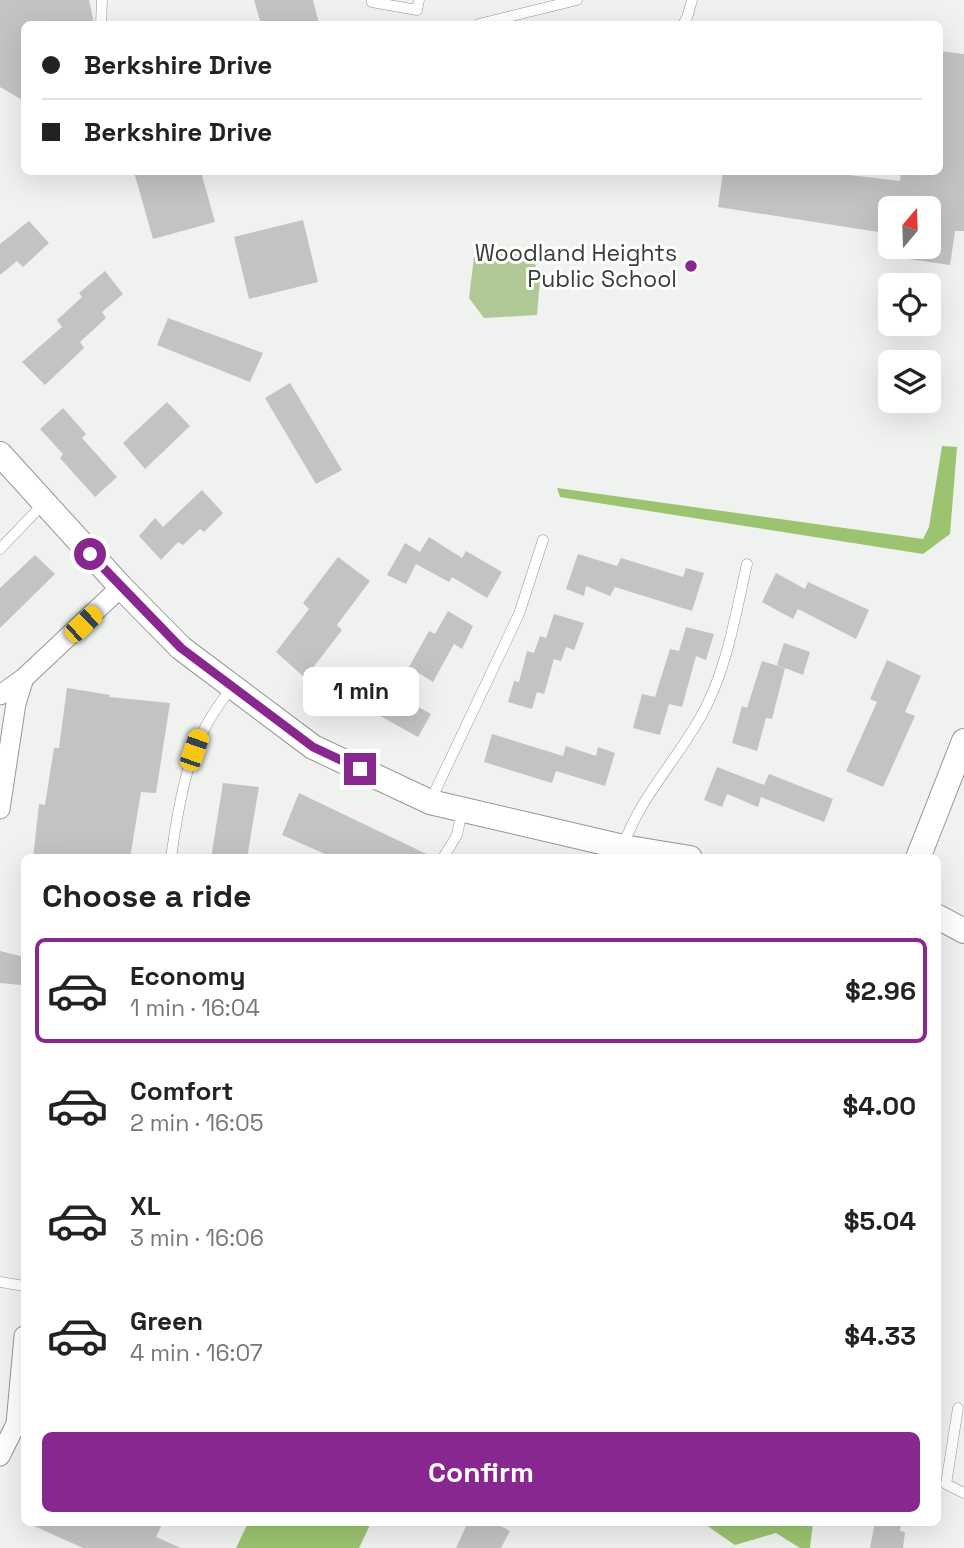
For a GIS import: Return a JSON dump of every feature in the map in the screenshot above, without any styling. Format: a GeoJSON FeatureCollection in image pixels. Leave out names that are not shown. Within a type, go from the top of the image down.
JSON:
{"type":"FeatureCollection","features":[{"type":"Feature","properties":{"kind":"street"},"geometry":{"type":"LineString","coordinates":[[0,454],[121,587],[181,648],[313,747],[430,803],[623,847],[666,854]]}},
{"type":"Feature","properties":{"kind":"street"},"geometry":{"type":"LineString","coordinates":[[0,695],[24,678],[121,587]]}},
{"type":"Feature","properties":{"kind":"street"},"geometry":{"type":"LineString","coordinates":[[0,809],[16,703],[24,678]]}},
{"type":"Feature","properties":{"kind":"street"},"geometry":{"type":"LineString","coordinates":[[920,854],[964,741]]}},
{"type":"Feature","properties":{"kind":"street"},"geometry":{"type":"LineString","coordinates":[[941,919],[964,931]]}},
{"type":"Feature","properties":{"kind":"street"},"geometry":{"type":"LineString","coordinates":[[0,1456],[20,1418],[21,1398]]}},
{"type":"Feature","properties":{"kind":"lane"},"geometry":{"type":"LineString","coordinates":[[101,21],[102,0]]}},
{"type":"Feature","properties":{"kind":"lane"},"geometry":{"type":"LineString","coordinates":[[372,0],[417,10],[419,0]]}},
{"type":"Feature","properties":{"kind":"lane"},"geometry":{"type":"LineString","coordinates":[[491,21],[577,0]]}},
{"type":"Feature","properties":{"kind":"lane"},"geometry":{"type":"LineString","coordinates":[[685,21],[692,0]]}},
{"type":"Feature","properties":{"kind":"lane"},"geometry":{"type":"LineString","coordinates":[[0,550],[45,503]]}},
{"type":"Feature","properties":{"kind":"lane"},"geometry":{"type":"LineString","coordinates":[[430,803],[519,614],[543,540]]}},
{"type":"Feature","properties":{"kind":"lane"},"geometry":{"type":"LineString","coordinates":[[623,847],[643,802],[700,718],[714,689],[725,658],[747,564]]}},
{"type":"Feature","properties":{"kind":"lane"},"geometry":{"type":"LineString","coordinates":[[172,854],[176,821],[199,735],[217,706],[233,688]]}},
{"type":"Feature","properties":{"kind":"lane"},"geometry":{"type":"LineString","coordinates":[[445,854],[457,835],[462,810]]}},
{"type":"Feature","properties":{"kind":"lane"},"geometry":{"type":"LineString","coordinates":[[0,1282],[21,1286]]}},
{"type":"Feature","properties":{"kind":"lane"},"geometry":{"type":"LineString","coordinates":[[957,1408],[946,1484],[964,1493]]}},
{"type":"Feature","properties":{"kind":"green space"},"geometry":{"type":"Polygon","coordinates":[[[513,252],[534,261],[540,279],[537,315],[484,318],[469,298],[474,257],[513,252]]]}},
{"type":"Feature","properties":{"kind":"green space"},"geometry":{"type":"Polygon","coordinates":[[[942,446],[957,447],[950,534],[923,554],[560,497],[557,488],[923,539],[929,527],[942,446]]]}},
{"type":"Feature","properties":{"kind":"green space"},"geometry":{"type":"Polygon","coordinates":[[[246,1526],[370,1526],[359,1548],[236,1548],[246,1526]]]}},
{"type":"Feature","properties":{"kind":"green space"},"geometry":{"type":"Polygon","coordinates":[[[707,1526],[813,1526],[810,1548],[800,1548],[776,1533],[735,1545],[707,1526]]]}},
{"type":"Feature","properties":{"kind":"building"},"geometry":{"type":"Polygon","coordinates":[[[0,0],[89,0],[93,21],[21,21],[21,99],[0,87],[0,0]]]}},
{"type":"Feature","properties":{"kind":"building"},"geometry":{"type":"Polygon","coordinates":[[[254,0],[313,0],[318,21],[260,21],[254,0]]]}},
{"type":"Feature","properties":{"kind":"building"},"geometry":{"type":"Polygon","coordinates":[[[943,51],[964,54],[964,231],[955,231],[950,265],[909,259],[942,259],[942,196],[878,196],[878,232],[718,207],[723,175],[849,175],[900,181],[901,175],[943,175],[943,51]]]}},
{"type":"Feature","properties":{"kind":"building"},"geometry":{"type":"Polygon","coordinates":[[[135,175],[202,175],[215,222],[153,239],[135,175]]]}},
{"type":"Feature","properties":{"kind":"building"},"geometry":{"type":"Polygon","coordinates":[[[303,220],[318,282],[249,299],[234,237],[303,220]]]}},
{"type":"Feature","properties":{"kind":"building"},"geometry":{"type":"Polygon","coordinates":[[[29,221],[49,243],[23,267],[17,261],[0,275],[0,244],[29,221]]]}},
{"type":"Feature","properties":{"kind":"building"},"geometry":{"type":"Polygon","coordinates":[[[105,271],[123,294],[102,312],[106,318],[80,342],[84,348],[45,385],[22,362],[62,327],[57,320],[82,297],[79,293],[105,271]]]}},
{"type":"Feature","properties":{"kind":"building"},"geometry":{"type":"Polygon","coordinates":[[[168,318],[263,353],[250,382],[157,345],[168,318]]]}},
{"type":"Feature","properties":{"kind":"building"},"geometry":{"type":"Polygon","coordinates":[[[290,383],[342,470],[316,484],[265,398],[290,383]]]}},
{"type":"Feature","properties":{"kind":"building"},"geometry":{"type":"Polygon","coordinates":[[[167,402],[190,426],[145,469],[123,443],[167,402]]]}},
{"type":"Feature","properties":{"kind":"building"},"geometry":{"type":"Polygon","coordinates":[[[63,408],[86,434],[82,438],[117,477],[95,497],[60,458],[63,454],[40,429],[63,408]]]}},
{"type":"Feature","properties":{"kind":"building"},"geometry":{"type":"Polygon","coordinates":[[[202,490],[223,513],[204,532],[200,529],[183,545],[178,542],[161,560],[139,536],[155,518],[163,527],[202,490]]]}},
{"type":"Feature","properties":{"kind":"building"},"geometry":{"type":"Polygon","coordinates":[[[429,537],[462,558],[466,551],[502,572],[487,598],[452,577],[449,582],[416,564],[406,584],[387,575],[405,543],[420,552],[429,537]]]}},
{"type":"Feature","properties":{"kind":"building"},"geometry":{"type":"Polygon","coordinates":[[[578,554],[617,566],[621,558],[683,577],[686,568],[704,573],[692,611],[615,587],[610,596],[586,586],[584,596],[566,589],[578,554]]]}},
{"type":"Feature","properties":{"kind":"building"},"geometry":{"type":"Polygon","coordinates":[[[35,555],[55,574],[0,628],[0,588],[35,555]]]}},
{"type":"Feature","properties":{"kind":"building"},"geometry":{"type":"Polygon","coordinates":[[[338,557],[370,581],[337,625],[342,630],[305,678],[276,652],[309,609],[303,603],[338,557]]]}},
{"type":"Feature","properties":{"kind":"building"},"geometry":{"type":"Polygon","coordinates":[[[776,573],[805,589],[808,582],[869,610],[856,639],[798,609],[793,619],[762,602],[776,573]]]}},
{"type":"Feature","properties":{"kind":"building"},"geometry":{"type":"Polygon","coordinates":[[[448,611],[473,626],[462,649],[454,644],[433,682],[409,667],[429,631],[435,634],[448,611]]]}},
{"type":"Feature","properties":{"kind":"building"},"geometry":{"type":"Polygon","coordinates":[[[554,614],[584,623],[574,650],[566,647],[561,661],[554,659],[544,694],[537,692],[532,709],[508,702],[514,681],[519,682],[527,651],[534,653],[540,636],[546,638],[554,614]]]}},
{"type":"Feature","properties":{"kind":"building"},"geometry":{"type":"Polygon","coordinates":[[[686,627],[714,634],[706,660],[696,656],[682,707],[669,704],[660,735],[633,728],[642,694],[655,697],[670,649],[679,651],[686,627]]]}},
{"type":"Feature","properties":{"kind":"building"},"geometry":{"type":"Polygon","coordinates":[[[784,643],[810,652],[803,675],[777,665],[784,643]]]}},
{"type":"Feature","properties":{"kind":"building"},"geometry":{"type":"Polygon","coordinates":[[[887,660],[921,676],[905,712],[915,716],[883,787],[846,771],[877,702],[870,699],[887,660]]]}},
{"type":"Feature","properties":{"kind":"building"},"geometry":{"type":"Polygon","coordinates":[[[762,661],[785,668],[772,719],[766,718],[757,751],[732,743],[742,706],[747,708],[762,661]]]}},
{"type":"Feature","properties":{"kind":"building"},"geometry":{"type":"Polygon","coordinates":[[[352,670],[431,714],[418,737],[339,693],[352,670]]]}},
{"type":"Feature","properties":{"kind":"building"},"geometry":{"type":"Polygon","coordinates":[[[67,688],[110,695],[109,697],[170,703],[156,793],[141,792],[131,854],[33,854],[39,804],[45,805],[54,748],[59,748],[67,688]]]}},
{"type":"Feature","properties":{"kind":"building"},"geometry":{"type":"Polygon","coordinates":[[[492,734],[563,756],[566,746],[596,756],[598,747],[615,753],[605,786],[556,771],[552,783],[484,762],[492,734]]]}},
{"type":"Feature","properties":{"kind":"building"},"geometry":{"type":"Polygon","coordinates":[[[717,767],[764,785],[769,774],[833,799],[824,822],[761,797],[758,807],[727,794],[722,807],[704,800],[717,767]]]}},
{"type":"Feature","properties":{"kind":"building"},"geometry":{"type":"Polygon","coordinates":[[[223,783],[259,787],[248,854],[212,854],[223,783]]]}},
{"type":"Feature","properties":{"kind":"building"},"geometry":{"type":"Polygon","coordinates":[[[299,793],[427,854],[325,854],[282,835],[299,793]]]}},
{"type":"Feature","properties":{"kind":"building"},"geometry":{"type":"Polygon","coordinates":[[[0,951],[21,956],[21,985],[0,983],[0,951]]]}},
{"type":"Feature","properties":{"kind":"building"},"geometry":{"type":"Polygon","coordinates":[[[34,1526],[161,1526],[156,1537],[181,1548],[83,1548],[34,1526]]]}},
{"type":"Feature","properties":{"kind":"building"},"geometry":{"type":"Polygon","coordinates":[[[466,1526],[501,1526],[510,1531],[501,1548],[456,1548],[466,1526]]]}},
{"type":"Feature","properties":{"kind":"building"},"geometry":{"type":"Polygon","coordinates":[[[874,1526],[901,1526],[900,1531],[905,1532],[903,1548],[870,1548],[874,1526]]]}},
{"type":"Feature","properties":{"kind":"place","name":"Woodland Heights Public School"},"geometry":{"type":"Point","coordinates":[691,266]}},
{"type":"Feature","properties":{"kind":"route"},"geometry":{"type":"LineString","coordinates":[[90,554],[181,648],[313,747],[360,769]]}}]}
